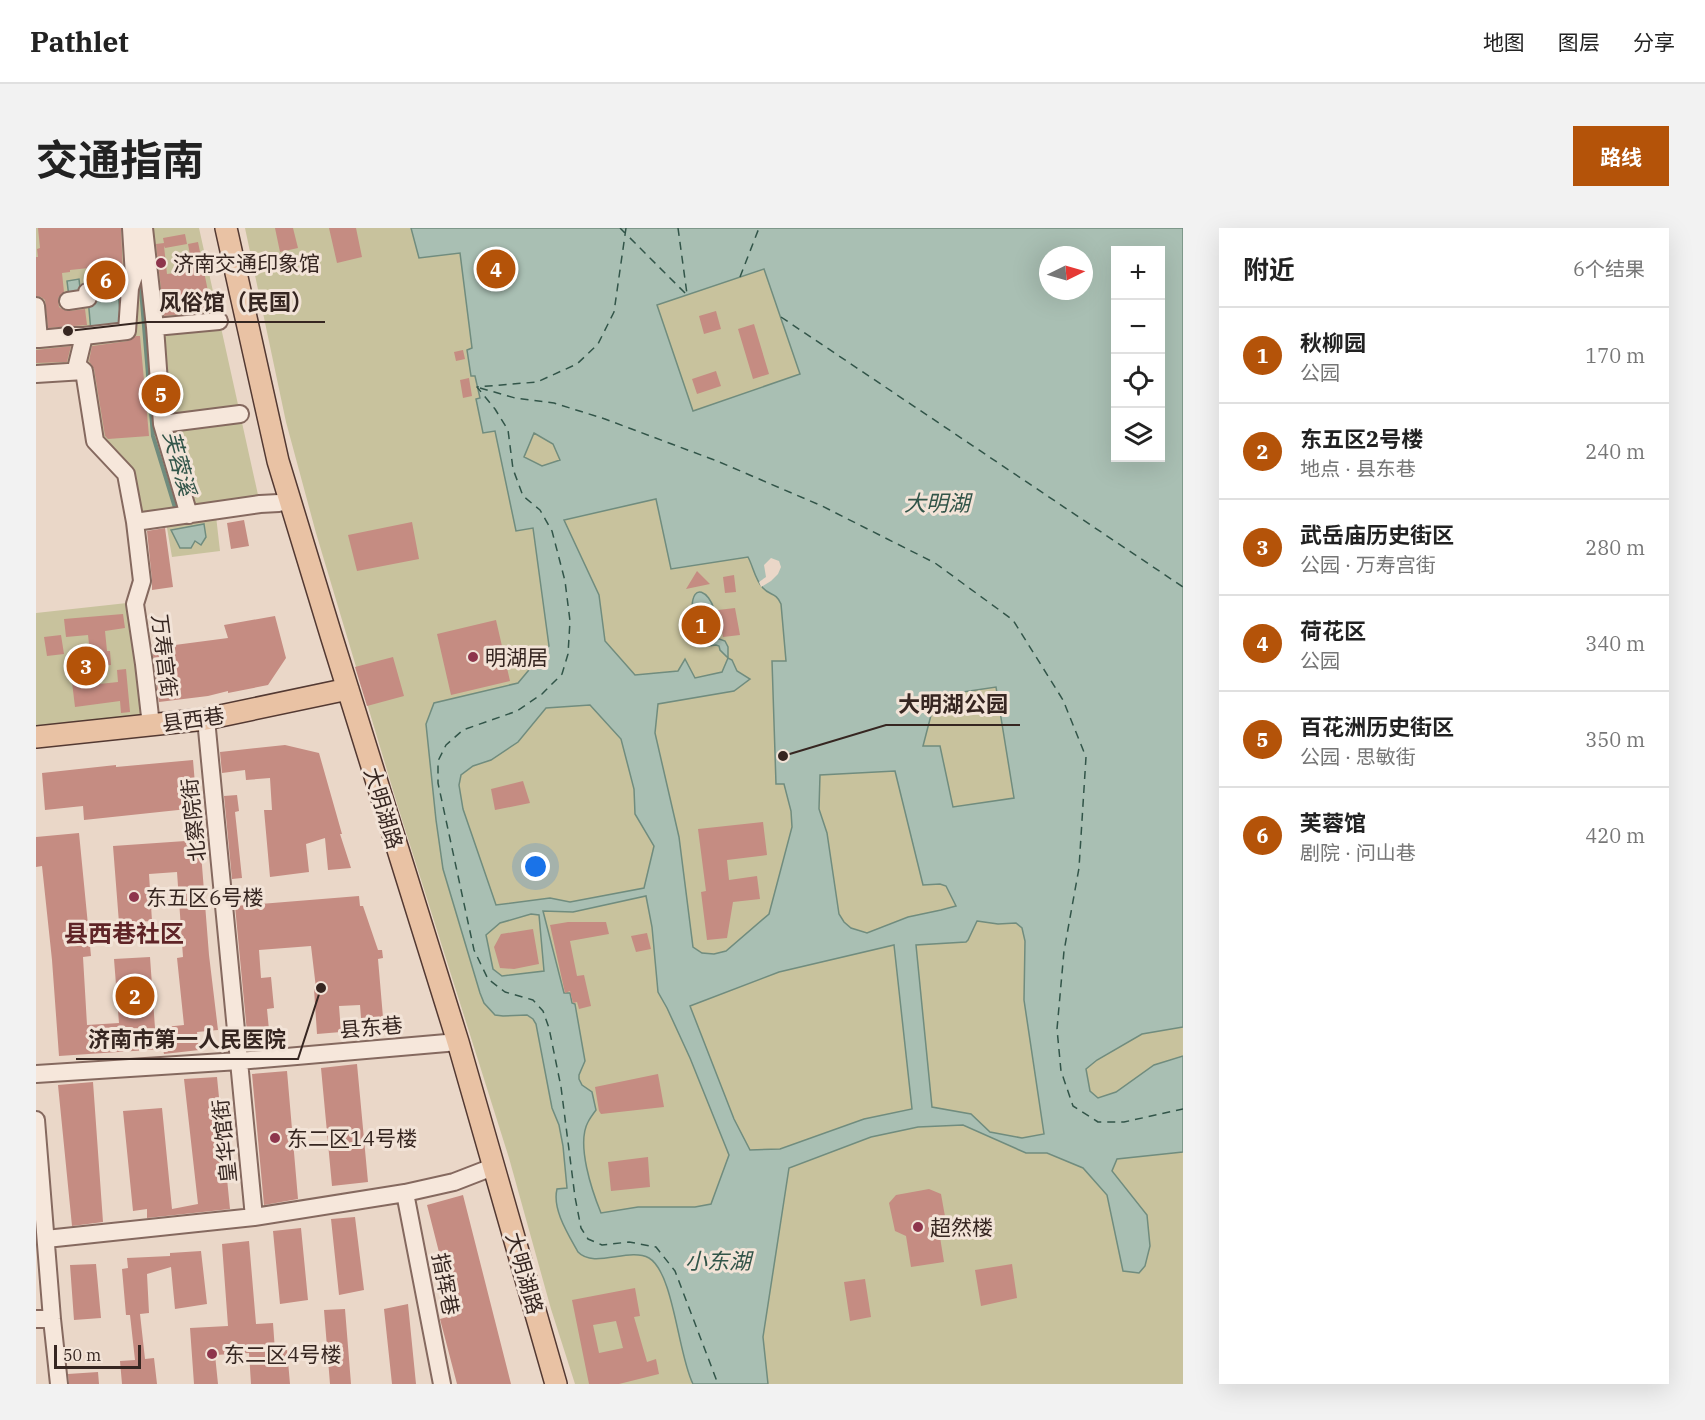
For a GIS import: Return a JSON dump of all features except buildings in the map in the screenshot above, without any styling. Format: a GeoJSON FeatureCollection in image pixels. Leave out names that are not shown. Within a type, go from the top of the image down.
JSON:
{"type":"FeatureCollection","features":[{"type":"Feature","properties":{"kind":"main road","name":"大明湖路"},"geometry":{"type":"LineString","coordinates":[[216,228],[263,442],[279,503],[343,690],[556,1384]]}},
{"type":"Feature","properties":{"kind":"main road","name":"大明湖路"},"geometry":{"type":"LineString","coordinates":[[226,228],[278,461],[343,690]]}},
{"type":"Feature","properties":{"kind":"main road","name":"县西巷"},"geometry":{"type":"LineString","coordinates":[[36,737],[206,719],[343,690]]}},
{"type":"Feature","properties":{"kind":"main road","name":"大明湖路"},"geometry":{"type":"LineString","coordinates":[[452,1043],[485,1170],[547,1384]]}},
{"type":"Feature","properties":{"kind":"street"},"geometry":{"type":"LineString","coordinates":[[36,306],[37,339],[127,331],[130,288],[134,276],[131,228]]}},
{"type":"Feature","properties":{"kind":"street"},"geometry":{"type":"LineString","coordinates":[[144,228],[155,327],[162,424],[181,516]]}},
{"type":"Feature","properties":{"kind":"street"},"geometry":{"type":"LineString","coordinates":[[68,301],[88,298],[87,292],[130,288]]}},
{"type":"Feature","properties":{"kind":"street"},"geometry":{"type":"LineString","coordinates":[[155,327],[219,321]]}},
{"type":"Feature","properties":{"kind":"street","name":"万寿宫街"},"geometry":{"type":"LineString","coordinates":[[84,336],[77,365],[84,371],[95,441],[126,474],[135,522],[142,581],[135,604],[151,725]]}},
{"type":"Feature","properties":{"kind":"street"},"geometry":{"type":"LineString","coordinates":[[36,374],[84,371]]}},
{"type":"Feature","properties":{"kind":"street"},"geometry":{"type":"LineString","coordinates":[[162,424],[240,414]]}},
{"type":"Feature","properties":{"kind":"street"},"geometry":{"type":"LineString","coordinates":[[135,522],[279,503]]}},
{"type":"Feature","properties":{"kind":"street","name":"北察院街"},"geometry":{"type":"LineString","coordinates":[[206,719],[239,1061]]}},
{"type":"Feature","properties":{"kind":"street","name":"县东巷"},"geometry":{"type":"LineString","coordinates":[[36,1074],[239,1061],[452,1043]]}},
{"type":"Feature","properties":{"kind":"street","name":"皇华馆街"},"geometry":{"type":"LineString","coordinates":[[239,1061],[254,1217]]}},
{"type":"Feature","properties":{"kind":"street"},"geometry":{"type":"LineString","coordinates":[[36,1120],[46,1239],[44,1319],[59,1384]]}},
{"type":"Feature","properties":{"kind":"street"},"geometry":{"type":"LineString","coordinates":[[46,1239],[254,1217],[405,1193],[454,1182],[485,1170]]}},
{"type":"Feature","properties":{"kind":"street","name":"指挥巷"},"geometry":{"type":"LineString","coordinates":[[405,1193],[442,1384]]}},
{"type":"Feature","properties":{"kind":"shaded area"},"geometry":{"type":"Polygon","coordinates":[[[36,228],[199,228],[260,504],[135,522],[126,474],[95,441],[84,371],[36,374],[36,228]]]}},
{"type":"Feature","properties":{"kind":"shaded area"},"geometry":{"type":"Polygon","coordinates":[[[245,228],[1183,228],[1183,1384],[575,1384],[551,1309],[509,1158],[398,807],[316,533],[286,422],[245,228]]]}},
{"type":"Feature","properties":{"kind":"shaded area"},"geometry":{"type":"Polygon","coordinates":[[[216,516],[220,551],[172,557],[166,522],[216,516]]]}},
{"type":"Feature","properties":{"kind":"shaded area"},"geometry":{"type":"Polygon","coordinates":[[[127,603],[142,719],[36,731],[36,613],[127,603]]]}},
{"type":"Feature","properties":{"kind":"water","name":"大明湖"},"geometry":{"type":"Polygon","coordinates":[[[411,228],[1183,228],[1183,1027],[1142,1034],[1097,1060],[1086,1069],[1090,1091],[1098,1098],[1116,1092],[1154,1065],[1183,1056],[1183,1152],[1117,1159],[1112,1171],[1147,1215],[1150,1246],[1145,1266],[1139,1273],[1123,1271],[1107,1195],[1083,1168],[1047,1153],[1026,1153],[963,1125],[918,1127],[871,1137],[789,1168],[763,1337],[768,1384],[693,1384],[683,1354],[670,1297],[657,1267],[649,1258],[641,1255],[593,1259],[578,1252],[562,1221],[557,1205],[557,1189],[567,1188],[563,1146],[559,1125],[552,1108],[536,1024],[527,1015],[495,1015],[484,1003],[443,869],[436,820],[426,724],[434,703],[518,683],[549,646],[533,528],[516,531],[495,431],[483,433],[476,399],[480,398],[475,376],[471,376],[467,350],[472,348],[460,253],[419,258],[411,228]],[[764,269],[657,305],[693,411],[800,374],[764,269]],[[534,433],[524,457],[542,466],[560,460],[553,444],[534,433]],[[656,499],[564,520],[599,595],[605,641],[635,675],[678,671],[685,659],[695,678],[722,672],[728,658],[732,660],[737,671],[750,679],[734,691],[658,704],[655,733],[679,837],[693,947],[702,953],[714,954],[726,951],[769,914],[792,827],[791,811],[784,784],[776,784],[772,661],[786,661],[781,604],[760,585],[748,557],[671,569],[656,499]],[[996,687],[936,696],[923,746],[940,746],[953,807],[1014,798],[996,687]],[[590,705],[546,708],[518,742],[491,760],[473,766],[461,775],[459,785],[463,809],[496,905],[550,898],[570,902],[644,888],[654,846],[635,814],[634,789],[621,739],[590,705]],[[895,771],[820,775],[819,809],[827,833],[839,914],[844,922],[851,928],[867,933],[908,917],[956,906],[946,886],[923,885],[895,771]],[[646,896],[573,912],[543,911],[564,993],[570,993],[572,1003],[575,1004],[585,1061],[579,1079],[582,1085],[592,1092],[596,1110],[585,1131],[584,1155],[593,1193],[601,1213],[638,1207],[695,1207],[711,1204],[729,1155],[690,1058],[658,992],[652,927],[646,896]],[[531,914],[500,923],[486,935],[493,969],[502,976],[544,971],[539,915],[531,914]],[[977,921],[966,942],[916,945],[932,1107],[971,1114],[990,1132],[1022,1138],[1044,1134],[1024,1000],[1025,941],[1022,928],[1016,923],[998,924],[977,921]],[[894,945],[779,972],[690,1006],[734,1119],[750,1150],[780,1149],[864,1119],[912,1109],[894,945]]]}},
{"type":"Feature","properties":{"kind":"water"},"geometry":{"type":"Polygon","coordinates":[[[79,279],[81,296],[69,297],[67,281],[79,279]]]}},
{"type":"Feature","properties":{"kind":"water"},"geometry":{"type":"Polygon","coordinates":[[[118,294],[122,329],[91,332],[88,298],[118,294]]]}},
{"type":"Feature","properties":{"kind":"water"},"geometry":{"type":"Polygon","coordinates":[[[204,524],[206,537],[201,545],[195,541],[191,548],[180,548],[171,530],[204,524]]]}},
{"type":"Feature","properties":{"kind":"water"},"geometry":{"type":"Polygon","coordinates":[[[698,592],[702,592],[709,598],[714,609],[705,616],[708,635],[725,641],[728,647],[728,658],[719,646],[701,647],[699,645],[692,611],[693,599],[698,592]]]}},
{"type":"Feature","properties":{"kind":"pier"},"geometry":{"type":"Polygon","coordinates":[[[771,558],[779,561],[781,567],[771,581],[761,587],[759,582],[766,577],[764,565],[771,558]]]}},
{"type":"Feature","properties":{"kind":"waterway","name":"芙蓉溪"},"geometry":{"type":"LineString","coordinates":[[140,277],[153,436],[176,511]]}},
{"type":"Feature","properties":{"kind":"ferry route"},"geometry":{"type":"LineString","coordinates":[[620,228],[687,295]]}},
{"type":"Feature","properties":{"kind":"ferry route"},"geometry":{"type":"LineString","coordinates":[[626,228],[614,312],[598,344],[577,364],[537,382],[477,387],[508,430],[513,469],[523,496],[540,510],[552,531],[565,581],[570,621],[568,654],[562,674],[542,694],[517,711],[463,730],[446,745],[438,761],[438,783],[474,950],[488,979],[505,992],[533,1000],[543,1011],[549,1028],[561,1087],[581,1228],[588,1239],[602,1245],[629,1242],[656,1247],[675,1271],[718,1384]]}},
{"type":"Feature","properties":{"kind":"ferry route"},"geometry":{"type":"LineString","coordinates":[[678,228],[687,294]]}},
{"type":"Feature","properties":{"kind":"ferry route"},"geometry":{"type":"LineString","coordinates":[[740,277],[759,228]]}},
{"type":"Feature","properties":{"kind":"ferry route"},"geometry":{"type":"LineString","coordinates":[[781,317],[1183,587]]}},
{"type":"Feature","properties":{"kind":"ferry route"},"geometry":{"type":"LineString","coordinates":[[480,388],[515,398],[554,403],[605,419],[717,461],[822,506],[935,563],[1013,620],[1063,700],[1086,757],[1079,868],[1064,951],[1057,1029],[1061,1071],[1073,1106],[1098,1122],[1124,1122],[1183,1109]]}},
{"type":"Feature","properties":{"kind":"place","name":"济南交通印象馆"},"geometry":{"type":"Point","coordinates":[161,263]}},
{"type":"Feature","properties":{"kind":"place","name":"荷花区"},"geometry":{"type":"Point","coordinates":[496,269]}},
{"type":"Feature","properties":{"kind":"place","name":"芙蓉馆"},"geometry":{"type":"Point","coordinates":[106,280]}},
{"type":"Feature","properties":{"kind":"place","name":"风俗馆（民国）"},"geometry":{"type":"Point","coordinates":[68,331]}},
{"type":"Feature","properties":{"kind":"place","name":"百花洲历史街区"},"geometry":{"type":"Point","coordinates":[161,394]}},
{"type":"Feature","properties":{"kind":"place","name":"秋柳园"},"geometry":{"type":"Point","coordinates":[701,625]}},
{"type":"Feature","properties":{"kind":"place","name":"明湖居"},"geometry":{"type":"Point","coordinates":[473,657]}},
{"type":"Feature","properties":{"kind":"place","name":"武岳庙历史街区"},"geometry":{"type":"Point","coordinates":[86,666]}},
{"type":"Feature","properties":{"kind":"place","name":"大明湖公园"},"geometry":{"type":"Point","coordinates":[783,756]}},
{"type":"Feature","properties":{"kind":"place","name":"东五区6号楼"},"geometry":{"type":"Point","coordinates":[134,897]}},
{"type":"Feature","properties":{"kind":"place","name":"济南市第一人民医院"},"geometry":{"type":"Point","coordinates":[321,988]}},
{"type":"Feature","properties":{"kind":"place","name":"东五区2号楼"},"geometry":{"type":"Point","coordinates":[135,996]}},
{"type":"Feature","properties":{"kind":"place","name":"东二区14号楼"},"geometry":{"type":"Point","coordinates":[275,1138]}},
{"type":"Feature","properties":{"kind":"place","name":"超然楼"},"geometry":{"type":"Point","coordinates":[918,1227]}},
{"type":"Feature","properties":{"kind":"place","name":"东二区4号楼"},"geometry":{"type":"Point","coordinates":[212,1354]}},
{"type":"Feature","properties":{"kind":"district","name":"县西巷社区"},"geometry":{"type":"Point","coordinates":[124,933]}},
{"type":"Feature","properties":{"kind":"water label","name":"小东湖"},"geometry":{"type":"Point","coordinates":[718,1260]}}]}
